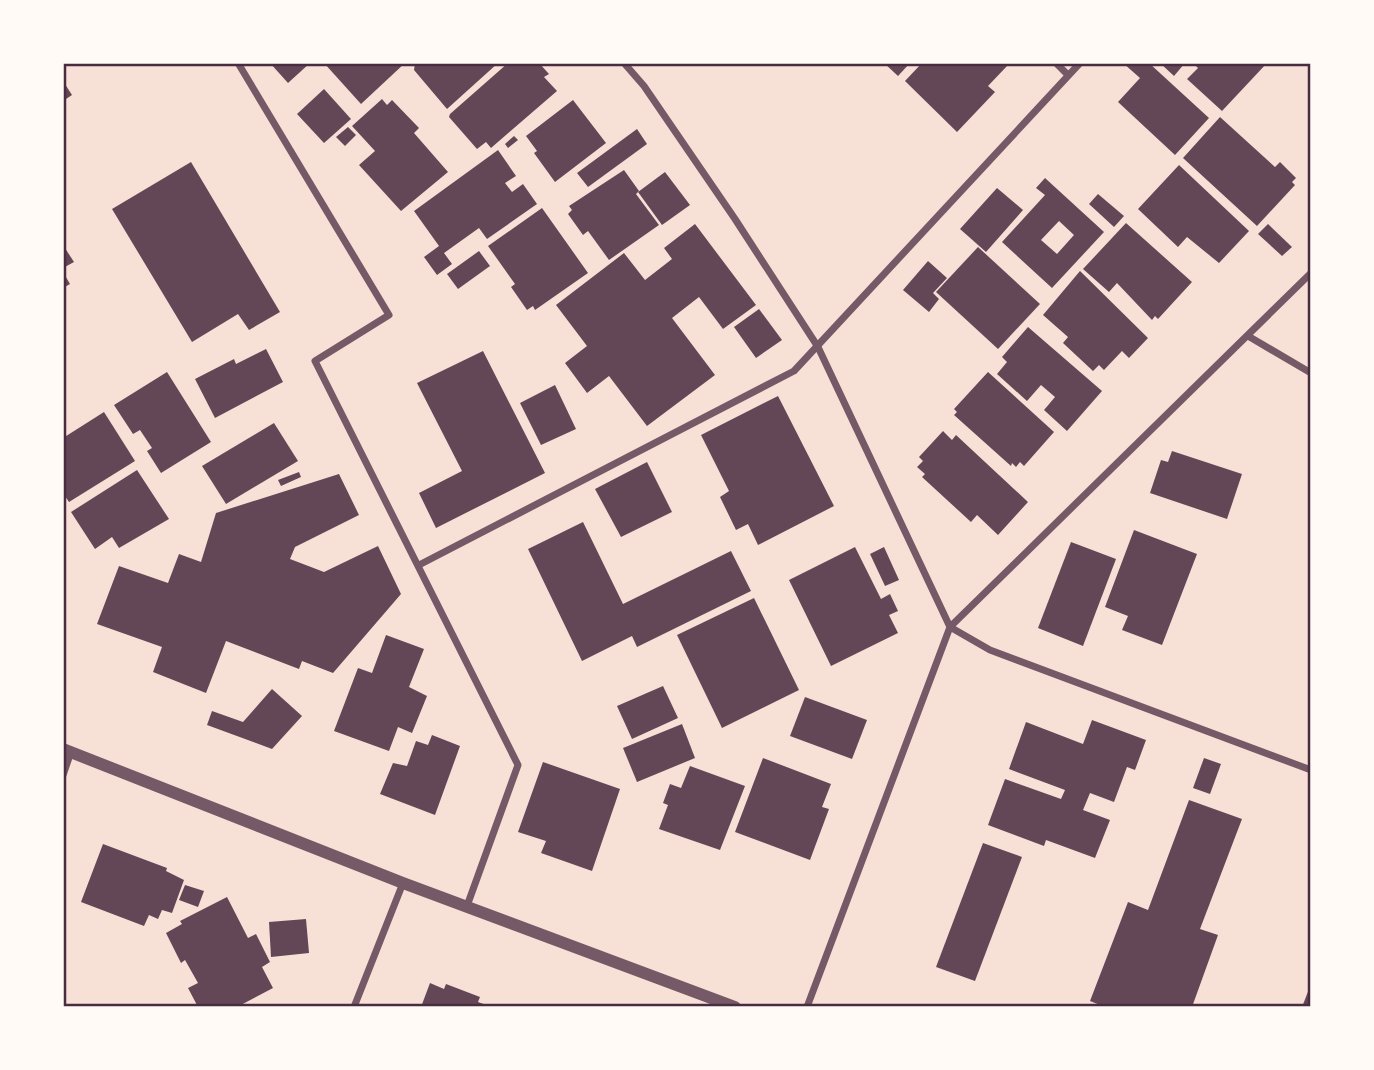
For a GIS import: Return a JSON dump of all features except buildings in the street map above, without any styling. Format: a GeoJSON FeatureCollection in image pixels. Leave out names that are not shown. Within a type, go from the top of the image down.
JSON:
{"type":"FeatureCollection","features":[{"type":"Feature","properties":{"kind":"street"},"geometry":{"type":"LineString","coordinates":[[238,63],[389,315],[315,361],[518,765],[467,906]]}},
{"type":"Feature","properties":{"kind":"street"},"geometry":{"type":"LineString","coordinates":[[624,63],[644,86],[735,219],[818,347],[950,627],[990,650],[1311,770]]}},
{"type":"Feature","properties":{"kind":"street"},"geometry":{"type":"LineString","coordinates":[[1056,63],[1068,75]]}},
{"type":"Feature","properties":{"kind":"street"},"geometry":{"type":"LineString","coordinates":[[419,565],[794,371],[1080,63]]}},
{"type":"Feature","properties":{"kind":"street"},"geometry":{"type":"LineString","coordinates":[[807,1007],[950,627],[1311,273]]}},
{"type":"Feature","properties":{"kind":"street"},"geometry":{"type":"LineString","coordinates":[[1248,336],[1311,373]]}},
{"type":"Feature","properties":{"kind":"street"},"geometry":{"type":"LineString","coordinates":[[63,775],[67,751],[403,883],[735,1007]]}},
{"type":"Feature","properties":{"kind":"street"},"geometry":{"type":"LineString","coordinates":[[354,1007],[403,883]]}}]}
